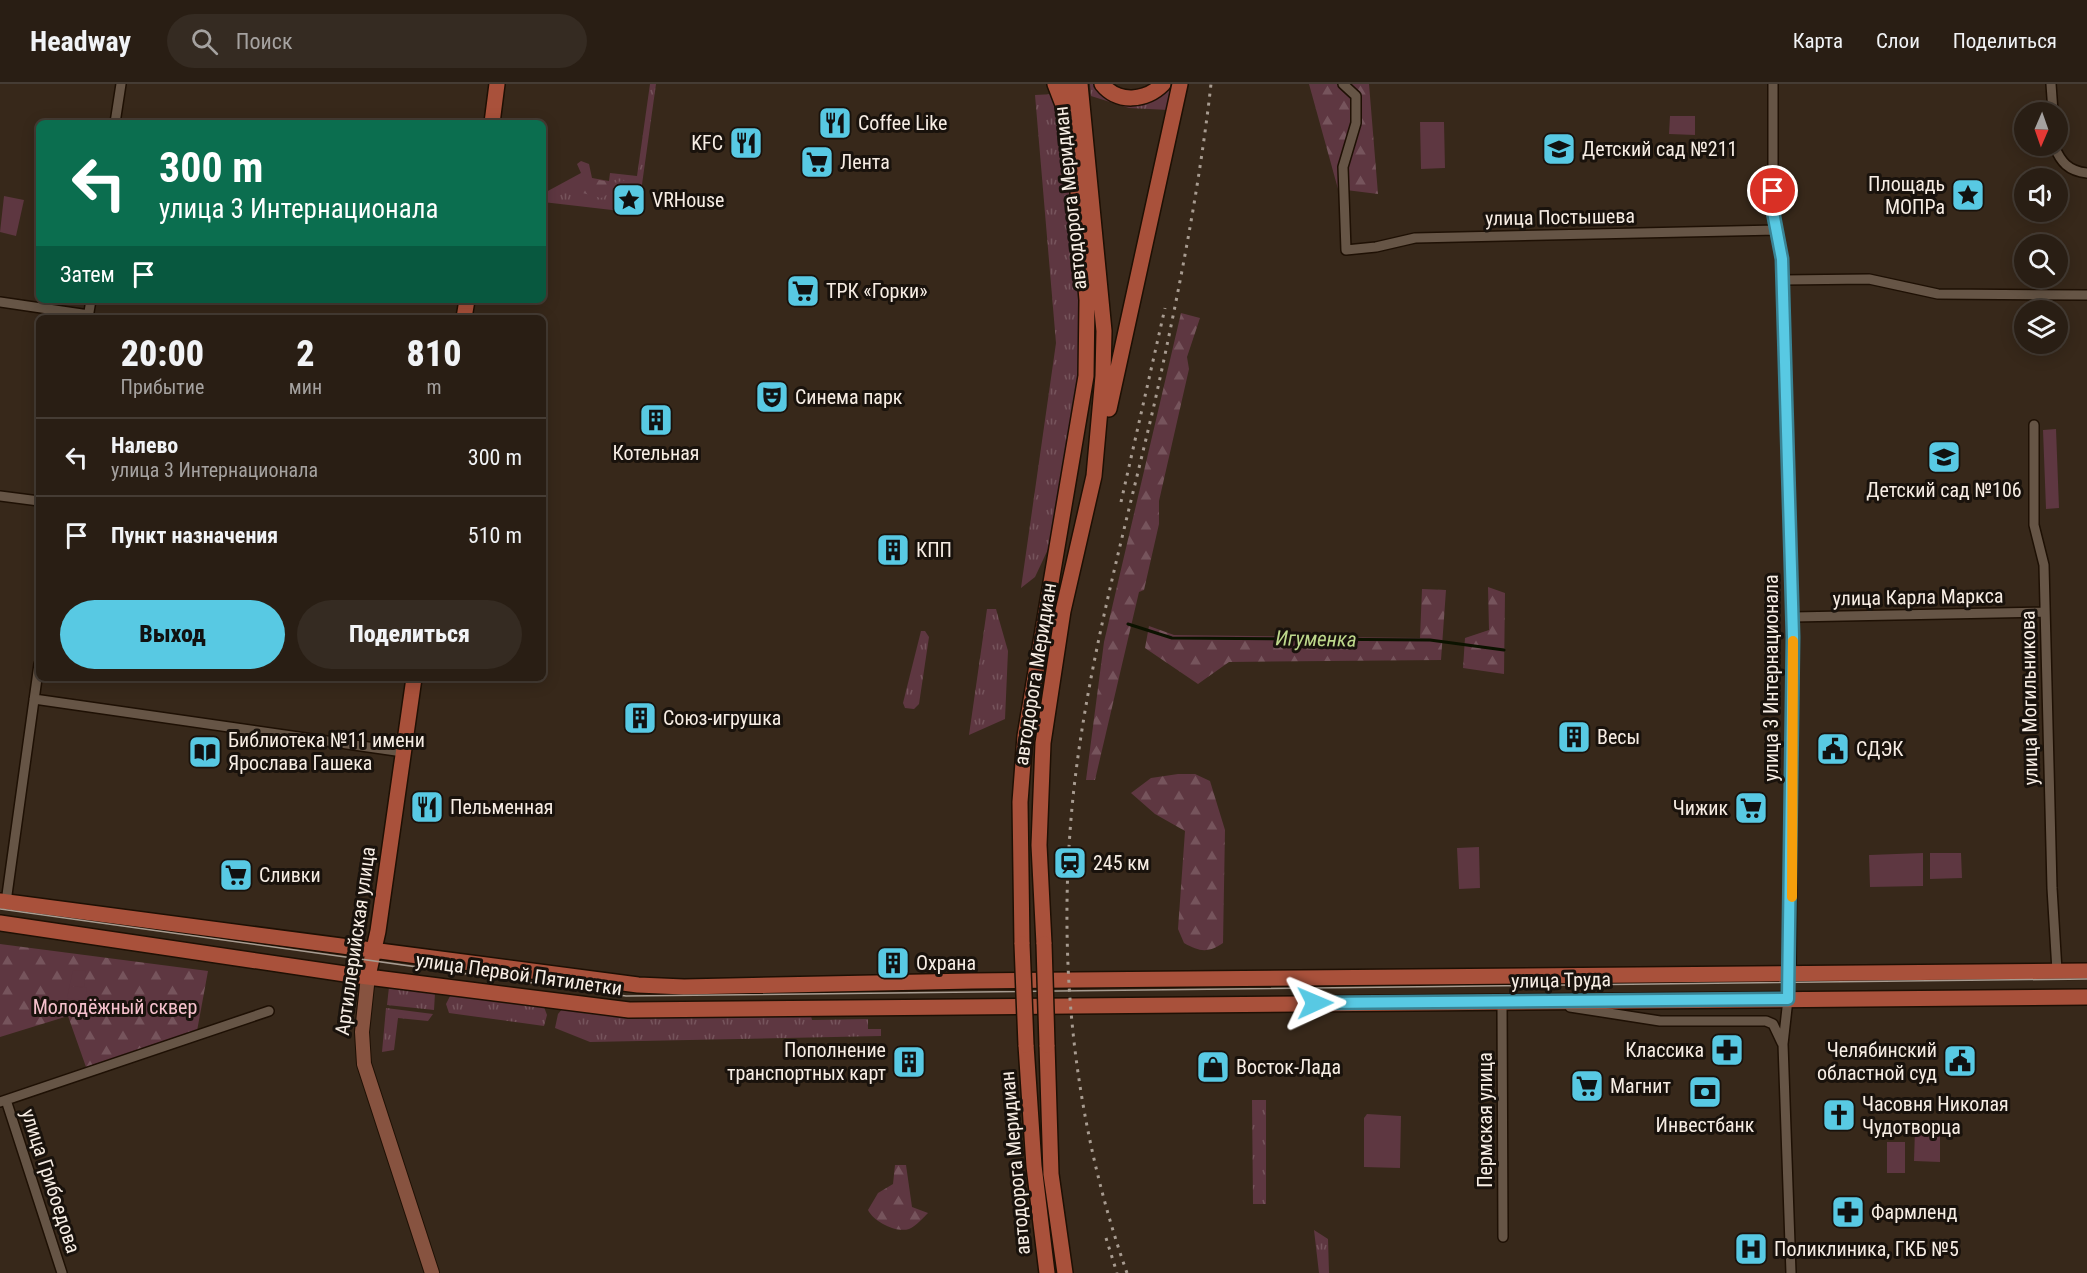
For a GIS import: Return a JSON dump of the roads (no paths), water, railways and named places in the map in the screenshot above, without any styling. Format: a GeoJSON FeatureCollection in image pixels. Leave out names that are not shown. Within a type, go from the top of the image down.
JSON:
{"type":"FeatureCollection","features":[{"type":"Feature","properties":{"kind":"main road"},"geometry":{"type":"LineString","coordinates":[[492,120],[497,84]]}},
{"type":"Feature","properties":{"kind":"main road"},"geometry":{"type":"LineString","coordinates":[[1055,84],[1061,96],[1076,157]]}},
{"type":"Feature","properties":{"kind":"main road","name":"автодорога Меридиан"},"geometry":{"type":"LineString","coordinates":[[1047,1273],[1034,1166],[1026,1045],[1020,802],[1025,736],[1086,376],[1087,300],[1069,84]]}},
{"type":"Feature","properties":{"kind":"main road","name":"автодорога Меридиан"},"geometry":{"type":"LineString","coordinates":[[1065,1273],[1051,1174],[1039,808],[1045,723],[1063,611],[1094,476],[1103,376],[1104,331],[1080,84]]}},
{"type":"Feature","properties":{"kind":"main road"},"geometry":{"type":"LineString","coordinates":[[1102,84],[1118,96],[1132,98],[1146,96],[1163,84]]}},
{"type":"Feature","properties":{"kind":"main road"},"geometry":{"type":"LineString","coordinates":[[1094,476],[1180,84]]}},
{"type":"Feature","properties":{"kind":"main road","name":"Артиллерийская улица"},"geometry":{"type":"LineString","coordinates":[[368,976],[414,681]]}},
{"type":"Feature","properties":{"kind":"main road","name":"улица Первой Пятилетки"},"geometry":{"type":"LineString","coordinates":[[3,901],[661,986],[1036,981]]}},
{"type":"Feature","properties":{"kind":"main road","name":"улица Первой Пятилетки"},"geometry":{"type":"LineString","coordinates":[[0,923],[123,943],[629,1010],[1036,1006]]}},
{"type":"Feature","properties":{"kind":"main road","name":"улица Труда"},"geometry":{"type":"LineString","coordinates":[[1036,981],[2087,970]]}},
{"type":"Feature","properties":{"kind":"main road"},"geometry":{"type":"LineString","coordinates":[[2057,971],[2057,997]]}},
{"type":"Feature","properties":{"kind":"main road","name":"улица 3 Интернационала"},"geometry":{"type":"LineString","coordinates":[[1788,999],[1791,974]]}},
{"type":"Feature","properties":{"kind":"main road","name":"улица Труда"},"geometry":{"type":"LineString","coordinates":[[1036,1006],[2087,997]]}},
{"type":"Feature","properties":{"kind":"street"},"geometry":{"type":"LineString","coordinates":[[116,120],[121,84]]}},
{"type":"Feature","properties":{"kind":"street","name":"улица Постышева"},"geometry":{"type":"LineString","coordinates":[[1343,84],[1356,96],[1356,123],[1343,166],[1346,250],[1376,248],[1415,237],[1777,230]]}},
{"type":"Feature","properties":{"kind":"street","name":"улица 3 Интернационала"},"geometry":{"type":"LineString","coordinates":[[1773,84],[1773,212],[1783,280],[1793,617],[1791,974]]}},
{"type":"Feature","properties":{"kind":"street"},"geometry":{"type":"LineString","coordinates":[[2051,84],[2052,102]]}},
{"type":"Feature","properties":{"kind":"street"},"geometry":{"type":"LineString","coordinates":[[2058,156],[2061,163],[2073,171],[2087,173]]}},
{"type":"Feature","properties":{"kind":"street"},"geometry":{"type":"LineString","coordinates":[[1783,280],[1869,279],[1938,294],[2087,295]]}},
{"type":"Feature","properties":{"kind":"street"},"geometry":{"type":"LineString","coordinates":[[0,302],[82,315]]}},
{"type":"Feature","properties":{"kind":"street","name":"улица Могильникова"},"geometry":{"type":"LineString","coordinates":[[2034,425],[2034,525],[2044,565],[2052,888],[2057,971]]}},
{"type":"Feature","properties":{"kind":"street"},"geometry":{"type":"LineString","coordinates":[[0,496],[36,501]]}},
{"type":"Feature","properties":{"kind":"street","name":"улица Карла Маркса"},"geometry":{"type":"LineString","coordinates":[[1793,617],[2045,612]]}},
{"type":"Feature","properties":{"kind":"street"},"geometry":{"type":"LineString","coordinates":[[3,901],[37,681]]}},
{"type":"Feature","properties":{"kind":"street"},"geometry":{"type":"LineString","coordinates":[[34,699],[403,752]]}},
{"type":"Feature","properties":{"kind":"street","name":"Артиллерийская улица"},"geometry":{"type":"LineString","coordinates":[[368,976],[362,1032],[364,1064],[432,1273]]}},
{"type":"Feature","properties":{"kind":"street","name":"улица 3 Интернационала"},"geometry":{"type":"LineString","coordinates":[[1788,999],[1783,1044],[1791,1273]]}},
{"type":"Feature","properties":{"kind":"street"},"geometry":{"type":"LineString","coordinates":[[1532,1001],[1660,1021],[1766,1021],[1773,1024],[1783,1044]]}},
{"type":"Feature","properties":{"kind":"street","name":"Пермская улица"},"geometry":{"type":"LineString","coordinates":[[1502,1002],[1503,1237]]}},
{"type":"Feature","properties":{"kind":"street"},"geometry":{"type":"LineString","coordinates":[[3,1101],[269,1011]]}},
{"type":"Feature","properties":{"kind":"street","name":"улица Грибоедова"},"geometry":{"type":"LineString","coordinates":[[3,1101],[62,1273]]}},
{"type":"Feature","properties":{"kind":"waterway","name":"Игуменка"},"geometry":{"type":"LineString","coordinates":[[1128,624],[1172,638],[1430,640],[1504,650]]}},
{"type":"Feature","properties":{"kind":"tram line"},"geometry":{"type":"LineString","coordinates":[[0,909],[626,996],[2087,979]]}},
{"type":"Feature","properties":{"kind":"railway"},"geometry":{"type":"LineString","coordinates":[[1127,1273],[1108,1214],[1081,1094],[1068,972],[1069,850],[1074,788],[1089,690],[1109,593],[1172,322],[1194,204],[1211,84]]}},
{"type":"Feature","properties":{"kind":"railway"},"geometry":{"type":"LineString","coordinates":[[1121,502],[1165,308]]}},
{"type":"Feature","properties":{"kind":"railway"},"geometry":{"type":"LineString","coordinates":[[1106,1238],[1117,1273]]}},
{"type":"Feature","properties":{"kind":"place","name":"Coffee Like"},"geometry":{"type":"Point","coordinates":[835,123]}},
{"type":"Feature","properties":{"kind":"place","name":"KFC"},"geometry":{"type":"Point","coordinates":[746,143]}},
{"type":"Feature","properties":{"kind":"place","name":"Детский сад №211"},"geometry":{"type":"Point","coordinates":[1559,149]}},
{"type":"Feature","properties":{"kind":"place","name":"Лента"},"geometry":{"type":"Point","coordinates":[817,162]}},
{"type":"Feature","properties":{"kind":"place","name":"Площадь МОПРа"},"geometry":{"type":"Point","coordinates":[1968,195]}},
{"type":"Feature","properties":{"kind":"place","name":"VRHouse"},"geometry":{"type":"Point","coordinates":[629,200]}},
{"type":"Feature","properties":{"kind":"place","name":"ТРК «Горки»"},"geometry":{"type":"Point","coordinates":[803,291]}},
{"type":"Feature","properties":{"kind":"place","name":"Синема парк"},"geometry":{"type":"Point","coordinates":[772,397]}},
{"type":"Feature","properties":{"kind":"place","name":"Котельная"},"geometry":{"type":"Point","coordinates":[656,420]}},
{"type":"Feature","properties":{"kind":"place","name":"Детский сад №106"},"geometry":{"type":"Point","coordinates":[1944,457]}},
{"type":"Feature","properties":{"kind":"place","name":"КПП"},"geometry":{"type":"Point","coordinates":[893,550]}},
{"type":"Feature","properties":{"kind":"place","name":"Союз-игрушка"},"geometry":{"type":"Point","coordinates":[640,718]}},
{"type":"Feature","properties":{"kind":"place","name":"Весы"},"geometry":{"type":"Point","coordinates":[1574,737]}},
{"type":"Feature","properties":{"kind":"place","name":"СДЭК"},"geometry":{"type":"Point","coordinates":[1833,749]}},
{"type":"Feature","properties":{"kind":"place","name":"Библиотека №11 имени Ярослава Гашека"},"geometry":{"type":"Point","coordinates":[205,752]}},
{"type":"Feature","properties":{"kind":"place","name":"Пельменная"},"geometry":{"type":"Point","coordinates":[427,807]}},
{"type":"Feature","properties":{"kind":"place","name":"Чижик"},"geometry":{"type":"Point","coordinates":[1751,808]}},
{"type":"Feature","properties":{"kind":"place","name":"245 км"},"geometry":{"type":"Point","coordinates":[1070,863]}},
{"type":"Feature","properties":{"kind":"place","name":"Сливки"},"geometry":{"type":"Point","coordinates":[236,875]}},
{"type":"Feature","properties":{"kind":"place","name":"Охрана"},"geometry":{"type":"Point","coordinates":[893,963]}},
{"type":"Feature","properties":{"kind":"place","name":"Классика"},"geometry":{"type":"Point","coordinates":[1727,1050]}},
{"type":"Feature","properties":{"kind":"place","name":"Челябинский областной суд"},"geometry":{"type":"Point","coordinates":[1960,1061]}},
{"type":"Feature","properties":{"kind":"place","name":"Пополнение транспортных карт"},"geometry":{"type":"Point","coordinates":[909,1062]}},
{"type":"Feature","properties":{"kind":"place","name":"Восток-Лада"},"geometry":{"type":"Point","coordinates":[1213,1067]}},
{"type":"Feature","properties":{"kind":"place","name":"Магнит"},"geometry":{"type":"Point","coordinates":[1587,1086]}},
{"type":"Feature","properties":{"kind":"place","name":"Инвестбанк"},"geometry":{"type":"Point","coordinates":[1705,1092]}},
{"type":"Feature","properties":{"kind":"place","name":"Часовня Николая Чудотворца"},"geometry":{"type":"Point","coordinates":[1839,1115]}},
{"type":"Feature","properties":{"kind":"place","name":"Фармленд"},"geometry":{"type":"Point","coordinates":[1848,1212]}},
{"type":"Feature","properties":{"kind":"place","name":"Поликлиника, ГКБ №5"},"geometry":{"type":"Point","coordinates":[1751,1249]}},
{"type":"Feature","properties":{"kind":"park label","name":"Молодёжный сквер"},"geometry":{"type":"Point","coordinates":[115,1007]}}]}
